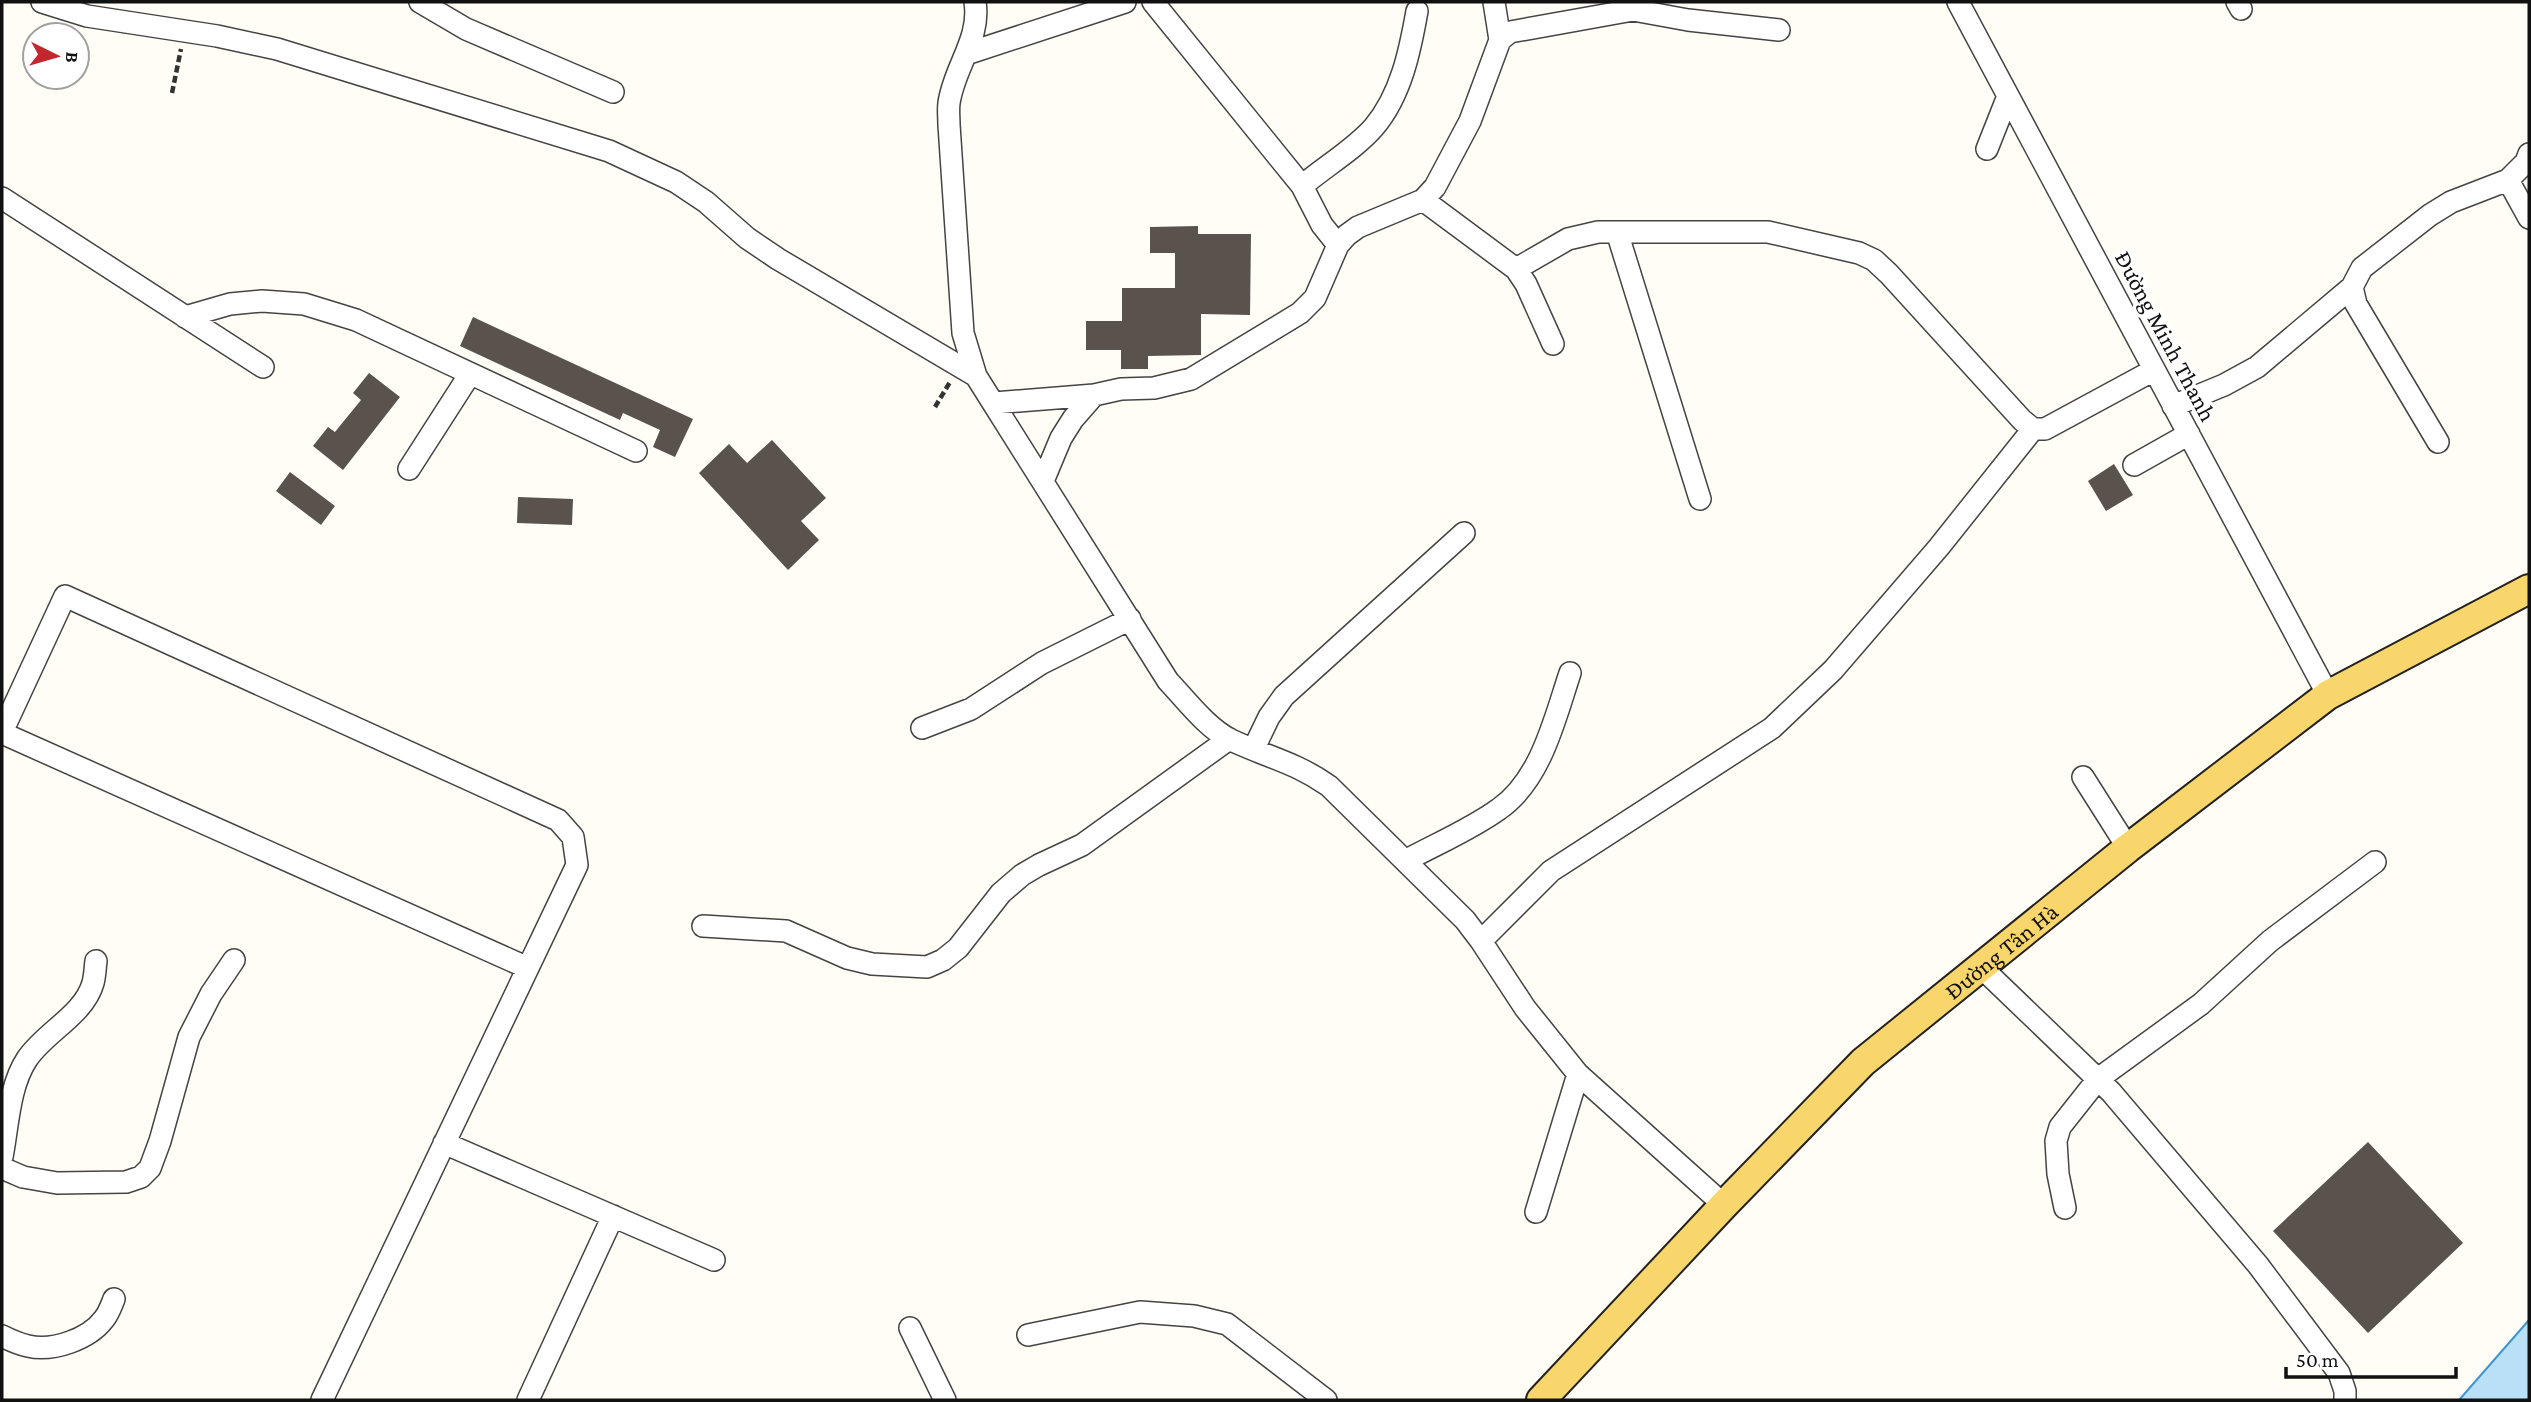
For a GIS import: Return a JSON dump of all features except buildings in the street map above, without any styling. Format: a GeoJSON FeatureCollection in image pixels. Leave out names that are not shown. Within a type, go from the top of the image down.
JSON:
{"type":"FeatureCollection","features":[{"type":"Feature","properties":{"kind":"main road","name":"Đường Tân Hà"},"geometry":{"type":"LineString","coordinates":[[1541,1400],[1863,1062],[2127,848],[2328,695],[2529,589]]}},
{"type":"Feature","properties":{"kind":"street"},"geometry":{"type":"LineString","coordinates":[[42,2],[87,16],[277,49],[609,151],[642,164],[706,202],[747,238],[778,259],[968,371],[994,403],[1168,681],[1200,715],[1229,739],[1308,771],[1329,786],[1465,920],[1525,1008],[1578,1074],[1724,1205]]}},
{"type":"Feature","properties":{"kind":"street"},"geometry":{"type":"LineString","coordinates":[[420,2],[466,29],[613,92]]}},
{"type":"Feature","properties":{"kind":"street"},"geometry":{"type":"LineString","coordinates":[[968,371],[963,334],[949,103],[976,28],[975,2]]}},
{"type":"Feature","properties":{"kind":"street"},"geometry":{"type":"LineString","coordinates":[[966,54],[1125,2]]}},
{"type":"Feature","properties":{"kind":"street"},"geometry":{"type":"LineString","coordinates":[[1153,2],[1302,186],[1322,225],[1338,245]]}},
{"type":"Feature","properties":{"kind":"street"},"geometry":{"type":"LineString","coordinates":[[994,403],[1154,388],[1191,379],[1300,313],[1315,298],[1338,245],[1358,227],[1423,200],[1435,187],[1470,121],[1500,40],[1494,2]]}},
{"type":"Feature","properties":{"kind":"street","name":"Đường Minh Thanh"},"geometry":{"type":"LineString","coordinates":[[1958,2],[2328,695]]}},
{"type":"Feature","properties":{"kind":"street"},"geometry":{"type":"LineString","coordinates":[[1500,40],[1510,32],[1633,10],[1688,20],[1779,30]]}},
{"type":"Feature","properties":{"kind":"street"},"geometry":{"type":"LineString","coordinates":[[1302,186],[1356,144],[1381,117],[1400,81],[1417,11]]}},
{"type":"Feature","properties":{"kind":"street"},"geometry":{"type":"LineString","coordinates":[[1987,149],[2008,96]]}},
{"type":"Feature","properties":{"kind":"street"},"geometry":{"type":"LineString","coordinates":[[2174,406],[2257,368],[2352,287],[2362,268],[2451,202],[2508,180],[2526,162],[2529,154]]}},
{"type":"Feature","properties":{"kind":"street"},"geometry":{"type":"LineString","coordinates":[[2508,180],[2529,218]]}},
{"type":"Feature","properties":{"kind":"street"},"geometry":{"type":"LineString","coordinates":[[2,198],[263,367]]}},
{"type":"Feature","properties":{"kind":"street"},"geometry":{"type":"LineString","coordinates":[[1423,200],[1516,269],[1526,284],[1553,344]]}},
{"type":"Feature","properties":{"kind":"street"},"geometry":{"type":"LineString","coordinates":[[1516,269],[1568,239],[1598,232],[1768,232],[1859,253],[1874,260],[2033,429],[2045,429],[2154,370]]}},
{"type":"Feature","properties":{"kind":"street"},"geometry":{"type":"LineString","coordinates":[[1617,232],[1700,499]]}},
{"type":"Feature","properties":{"kind":"street"},"geometry":{"type":"LineString","coordinates":[[2352,287],[2356,304],[2438,442]]}},
{"type":"Feature","properties":{"kind":"street"},"geometry":{"type":"LineString","coordinates":[[185,317],[230,304],[262,301],[304,304],[356,320],[636,451]]}},
{"type":"Feature","properties":{"kind":"street"},"geometry":{"type":"LineString","coordinates":[[409,469],[470,374]]}},
{"type":"Feature","properties":{"kind":"street"},"geometry":{"type":"LineString","coordinates":[[1043,481],[1061,439],[1073,419],[1094,395]]}},
{"type":"Feature","properties":{"kind":"street"},"geometry":{"type":"LineString","coordinates":[[1481,940],[1551,871],[1779,721],[1833,670],[1939,547],[2033,429]]}},
{"type":"Feature","properties":{"kind":"street"},"geometry":{"type":"LineString","coordinates":[[2134,465],[2189,434]]}},
{"type":"Feature","properties":{"kind":"street"},"geometry":{"type":"LineString","coordinates":[[1254,748],[1269,717],[1284,696],[1464,533]]}},
{"type":"Feature","properties":{"kind":"street"},"geometry":{"type":"LineString","coordinates":[[322,1400],[444,1143],[528,968],[577,865],[573,837],[558,820],[65,596],[2,732],[528,968]]}},
{"type":"Feature","properties":{"kind":"street"},"geometry":{"type":"LineString","coordinates":[[922,727],[971,709],[1042,663],[1130,619]]}},
{"type":"Feature","properties":{"kind":"street"},"geometry":{"type":"LineString","coordinates":[[1405,861],[1501,808],[1520,789],[1535,767],[1570,673]]}},
{"type":"Feature","properties":{"kind":"street"},"geometry":{"type":"LineString","coordinates":[[703,926],[786,931],[847,958],[872,964],[927,967],[943,960],[958,948],[1001,893],[1022,876],[1038,865],[1082,845],[1214,747],[1229,739]]}},
{"type":"Feature","properties":{"kind":"street"},"geometry":{"type":"LineString","coordinates":[[2083,777],[2127,848]]}},
{"type":"Feature","properties":{"kind":"street"},"geometry":{"type":"LineString","coordinates":[[2065,1208],[2056,1141],[2060,1127],[2098,1079],[2201,1004],[2270,941],[2375,862]]}},
{"type":"Feature","properties":{"kind":"street"},"geometry":{"type":"LineString","coordinates":[[2,1168],[23,1177],[57,1183],[126,1182],[141,1177],[150,1168],[160,1141],[189,1037],[211,994],[234,960]]}},
{"type":"Feature","properties":{"kind":"street"},"geometry":{"type":"LineString","coordinates":[[2,1157],[16,1083],[25,1061],[41,1041],[85,1000],[93,982],[96,961]]}},
{"type":"Feature","properties":{"kind":"street"},"geometry":{"type":"LineString","coordinates":[[1981,967],[2098,1079],[2265,1275],[2339,1373],[2345,1400]]}},
{"type":"Feature","properties":{"kind":"street"},"geometry":{"type":"LineString","coordinates":[[1536,1212],[1578,1074]]}},
{"type":"Feature","properties":{"kind":"street"},"geometry":{"type":"LineString","coordinates":[[444,1143],[714,1260]]}},
{"type":"Feature","properties":{"kind":"street"},"geometry":{"type":"LineString","coordinates":[[528,1400],[613,1216]]}},
{"type":"Feature","properties":{"kind":"street"},"geometry":{"type":"LineString","coordinates":[[2,1336],[26,1346],[59,1346],[92,1332],[106,1318],[114,1299]]}},
{"type":"Feature","properties":{"kind":"street"},"geometry":{"type":"LineString","coordinates":[[1028,1335],[1140,1312],[1194,1316],[1227,1324],[1326,1400]]}},
{"type":"Feature","properties":{"kind":"street"},"geometry":{"type":"LineString","coordinates":[[910,1328],[945,1400]]}},
{"type":"Feature","properties":{"kind":"path"},"geometry":{"type":"LineString","coordinates":[[172,93],[185,31]]}},
{"type":"Feature","properties":{"kind":"path"},"geometry":{"type":"LineString","coordinates":[[935,407],[968,371]]}},
{"type":"Feature","properties":{"kind":"water"},"geometry":{"type":"Polygon","coordinates":[[[2529,1320],[2529,1400],[2459,1400],[2529,1320]]]}}]}
